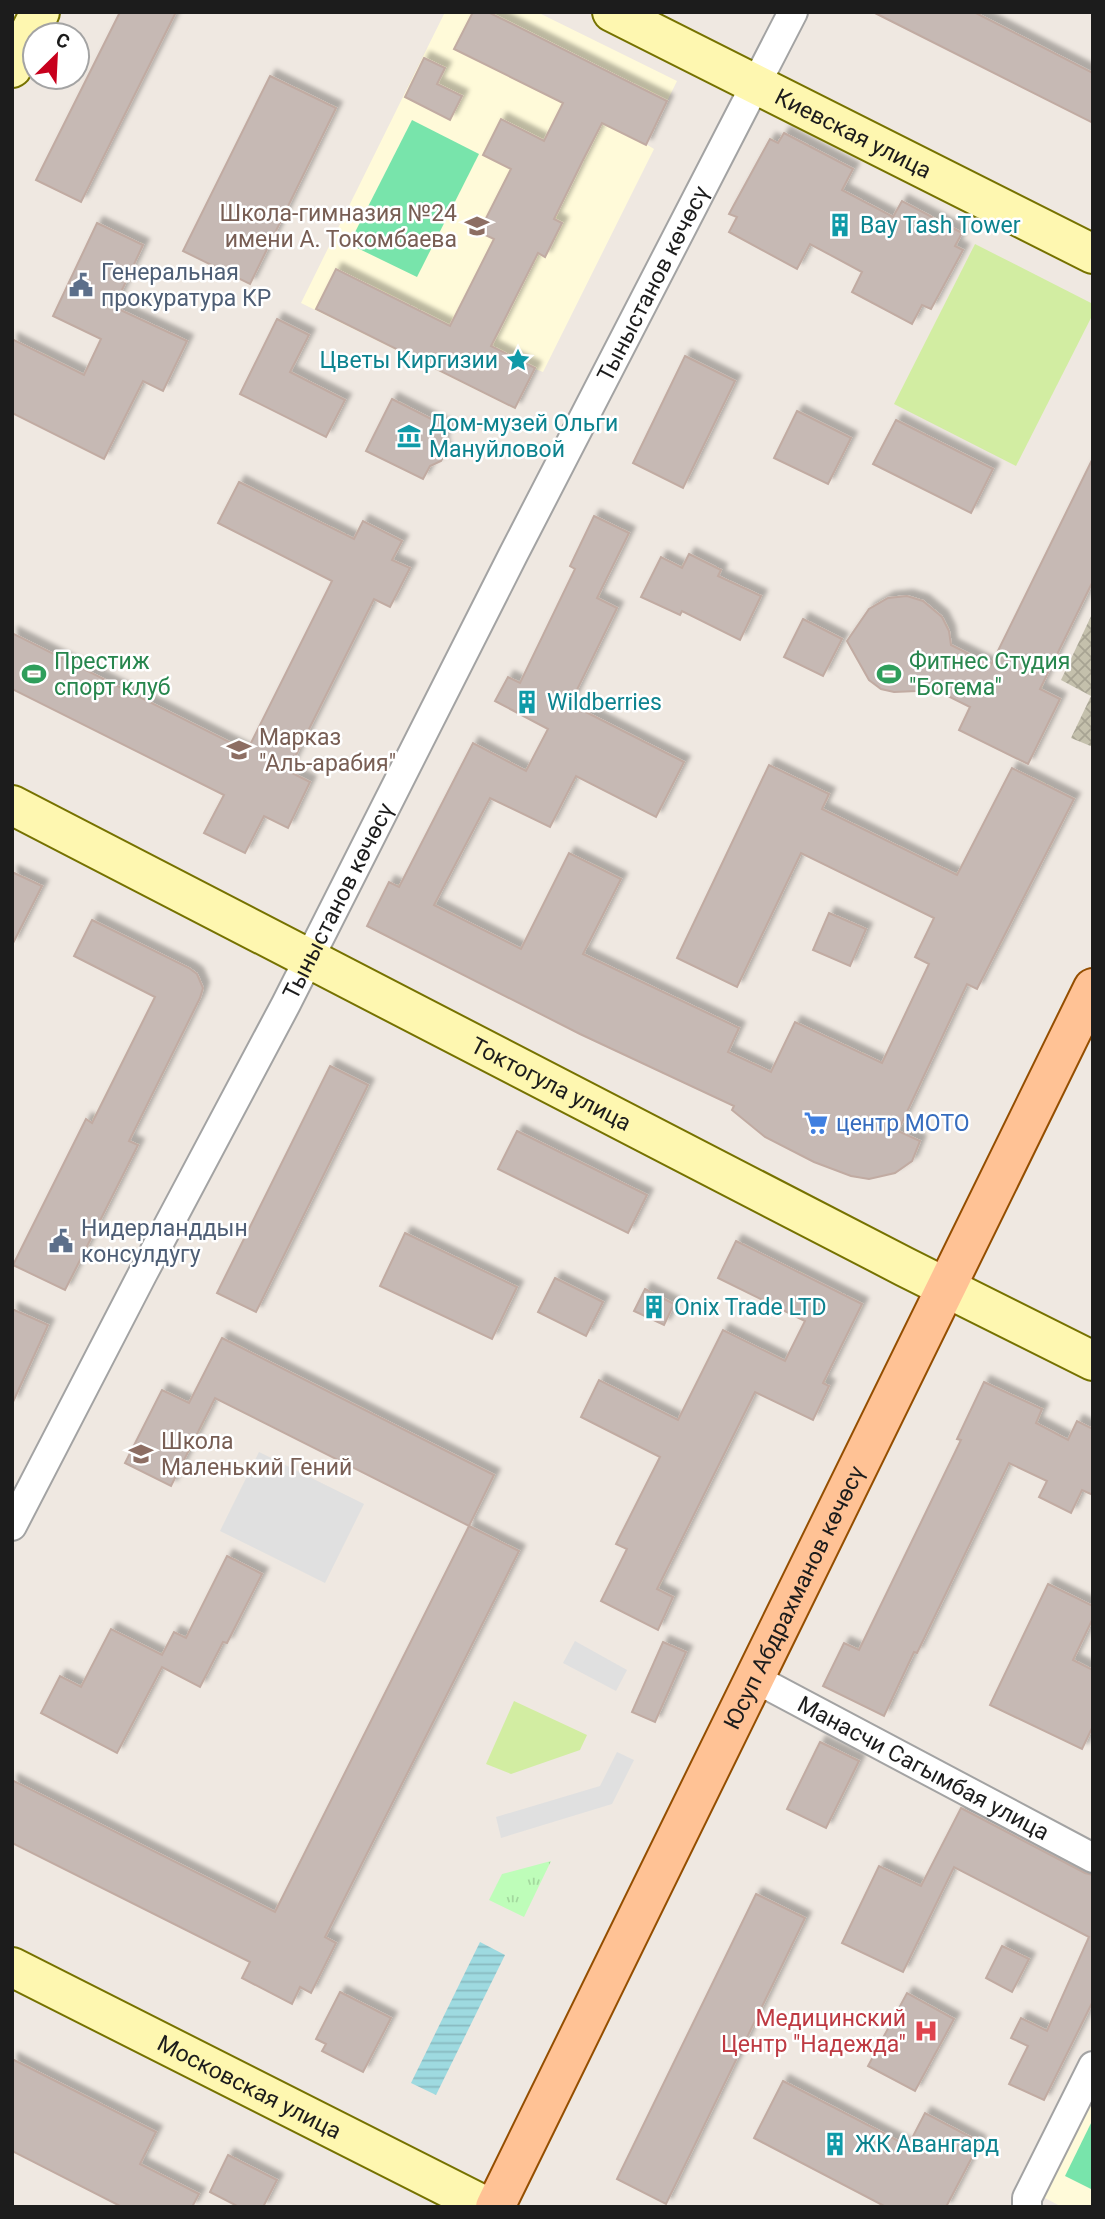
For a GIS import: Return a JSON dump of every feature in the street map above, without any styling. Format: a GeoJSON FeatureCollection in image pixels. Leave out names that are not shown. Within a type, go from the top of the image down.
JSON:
{"type":"FeatureCollection","features":[{"type":"Feature","properties":{"kind":"main road"},"geometry":{"type":"LineString","coordinates":[[12,68],[40,12]]}},
{"type":"Feature","properties":{"kind":"main road","name":"Киевская улица"},"geometry":{"type":"LineString","coordinates":[[612,12],[1093,254]]}},
{"type":"Feature","properties":{"kind":"main road","name":"Токтогула улица"},"geometry":{"type":"LineString","coordinates":[[12,804],[1093,1361]]}},
{"type":"Feature","properties":{"kind":"main road","name":"Юсуп Абдрахманов көчөсү"},"geometry":{"type":"LineString","coordinates":[[495,2207],[1093,988]]}},
{"type":"Feature","properties":{"kind":"main road","name":"Московская улица"},"geometry":{"type":"LineString","coordinates":[[12,1967],[487,2207]]}},
{"type":"Feature","properties":{"kind":"street","name":"Тыныстанов көчөсү"},"geometry":{"type":"LineString","coordinates":[[12,1526],[309,958],[793,12]]}},
{"type":"Feature","properties":{"kind":"street","name":"Манасчи Сагымбая улица"},"geometry":{"type":"LineString","coordinates":[[754,1678],[1093,1858]]}},
{"type":"Feature","properties":{"kind":"street"},"geometry":{"type":"LineString","coordinates":[[1027,2207],[1027,2198],[1093,2066]]}},
{"type":"Feature","properties":{"kind":"shaded area","name":"Школа-гимназия №24 имени А. Токомбаева"},"geometry":{"type":"Polygon","coordinates":[[[445,12],[537,12],[677,81],[646,144],[654,149],[543,372],[535,369],[515,409],[301,303],[445,12]]]}},
{"type":"Feature","properties":{"kind":"shaded area"},"geometry":{"type":"Polygon","coordinates":[[[1093,612],[1093,747],[1071,738],[1091,696],[1061,680],[1093,612]]]}},
{"type":"Feature","properties":{"kind":"shaded area"},"geometry":{"type":"Polygon","coordinates":[[[259,1452],[364,1504],[325,1583],[220,1531],[259,1452]]]}},
{"type":"Feature","properties":{"kind":"shaded area"},"geometry":{"type":"Polygon","coordinates":[[[575,1641],[627,1670],[616,1691],[563,1663],[575,1641]]]}},
{"type":"Feature","properties":{"kind":"shaded area"},"geometry":{"type":"Polygon","coordinates":[[[617,1752],[634,1760],[612,1804],[501,1838],[496,1817],[600,1786],[617,1752]]]}},
{"type":"Feature","properties":{"kind":"shaded area"},"geometry":{"type":"Polygon","coordinates":[[[1093,2102],[1093,2207],[1062,2207],[1043,2197],[1093,2102]]]}},
{"type":"Feature","properties":{"kind":"green space"},"geometry":{"type":"Polygon","coordinates":[[[412,120],[479,154],[417,277],[349,244],[412,120]]]}},
{"type":"Feature","properties":{"kind":"green space"},"geometry":{"type":"Polygon","coordinates":[[[975,244],[1093,304],[1093,314],[1016,466],[894,404],[975,244]]]}},
{"type":"Feature","properties":{"kind":"green space"},"geometry":{"type":"Polygon","coordinates":[[[514,1701],[587,1735],[580,1750],[511,1774],[486,1764],[514,1701]]]}},
{"type":"Feature","properties":{"kind":"green space"},"geometry":{"type":"Polygon","coordinates":[[[551,1861],[524,1917],[489,1900],[502,1874],[551,1861]]]}},
{"type":"Feature","properties":{"kind":"green space"},"geometry":{"type":"Polygon","coordinates":[[[1093,2119],[1093,2190],[1065,2176],[1093,2119]]]}},
{"type":"Feature","properties":{"kind":"water"},"geometry":{"type":"Polygon","coordinates":[[[480,1942],[505,1955],[436,2095],[411,2083],[480,1942]]]}},
{"type":"Feature","properties":{"kind":"building"},"geometry":{"type":"Polygon","coordinates":[[[120,12],[176,12],[81,202],[36,180],[80,91],[91,91],[91,70],[120,12]]]}},
{"type":"Feature","properties":{"kind":"building"},"geometry":{"type":"Polygon","coordinates":[[[473,12],[488,12],[667,101],[646,145],[602,123],[583,160],[554,219],[562,223],[545,257],[538,253],[491,346],[535,368],[515,408],[316,309],[336,269],[450,326],[494,239],[479,232],[511,169],[483,155],[501,119],[544,141],[563,103],[454,49],[473,12]]]}},
{"type":"Feature","properties":{"kind":"building"},"geometry":{"type":"Polygon","coordinates":[[[873,12],[974,12],[1093,73],[1093,123],[873,12]]]}},
{"type":"Feature","properties":{"kind":"building"},"geometry":{"type":"Polygon","coordinates":[[[424,58],[445,68],[437,84],[462,96],[450,120],[405,97],[424,58]]]}},
{"type":"Feature","properties":{"kind":"building"},"geometry":{"type":"Polygon","coordinates":[[[270,76],[336,108],[250,284],[183,251],[270,76]]]}},
{"type":"Feature","properties":{"kind":"building","name":"Bay Tash Tower"},"geometry":{"type":"Polygon","coordinates":[[[784,133],[853,169],[842,190],[893,217],[902,201],[962,233],[955,246],[963,250],[931,309],[922,305],[912,324],[852,292],[862,272],[810,244],[797,269],[729,232],[737,217],[729,214],[770,139],[778,143],[784,133]]]}},
{"type":"Feature","properties":{"kind":"building"},"geometry":{"type":"Polygon","coordinates":[[[97,223],[143,245],[114,307],[187,341],[163,391],[143,381],[104,459],[12,413],[12,339],[84,375],[101,339],[53,316],[97,223]]]}},
{"type":"Feature","properties":{"kind":"building"},"geometry":{"type":"Polygon","coordinates":[[[277,319],[309,335],[290,372],[345,400],[326,437],[240,394],[277,319]]]}},
{"type":"Feature","properties":{"kind":"building"},"geometry":{"type":"Polygon","coordinates":[[[685,356],[735,381],[683,488],[633,463],[685,356]]]}},
{"type":"Feature","properties":{"kind":"building","name":"Дом-музей Ольги Мануйловой"},"geometry":{"type":"Polygon","coordinates":[[[392,399],[449,428],[442,441],[445,454],[441,461],[430,466],[423,479],[366,451],[392,399]]]}},
{"type":"Feature","properties":{"kind":"building"},"geometry":{"type":"Polygon","coordinates":[[[797,411],[851,438],[828,484],[774,458],[797,411]]]}},
{"type":"Feature","properties":{"kind":"building"},"geometry":{"type":"Polygon","coordinates":[[[896,420],[993,469],[971,513],[873,464],[896,420]]]}},
{"type":"Feature","properties":{"kind":"building"},"geometry":{"type":"Polygon","coordinates":[[[1093,458],[1093,581],[1040,689],[1060,699],[1028,764],[959,730],[970,707],[928,686],[917,691],[894,692],[881,689],[869,680],[847,641],[869,609],[888,598],[907,596],[923,601],[942,617],[949,631],[951,645],[991,665],[1093,458]]]}},
{"type":"Feature","properties":{"kind":"building"},"geometry":{"type":"Polygon","coordinates":[[[239,482],[354,539],[363,521],[402,541],[392,560],[410,568],[390,607],[374,599],[288,771],[310,782],[288,828],[264,816],[245,853],[204,833],[224,795],[12,689],[12,633],[247,751],[332,581],[218,523],[239,482]]]}},
{"type":"Feature","properties":{"kind":"building"},"geometry":{"type":"Polygon","coordinates":[[[594,516],[629,533],[597,598],[617,608],[570,704],[684,762],[656,817],[576,776],[550,827],[490,798],[434,905],[521,949],[569,853],[621,879],[583,954],[739,1028],[728,1052],[771,1072],[795,1022],[882,1063],[929,964],[915,957],[934,918],[801,853],[737,987],[677,958],[769,765],[829,794],[822,809],[957,875],[1012,768],[1074,799],[977,989],[967,984],[898,1131],[920,1141],[912,1161],[895,1173],[869,1179],[851,1176],[814,1162],[765,1137],[732,1110],[734,1106],[580,1034],[367,926],[389,882],[399,887],[473,743],[526,771],[548,729],[495,701],[508,677],[520,683],[575,569],[570,566],[594,516]]]}},
{"type":"Feature","properties":{"kind":"building"},"geometry":{"type":"Polygon","coordinates":[[[689,554],[721,570],[718,576],[761,596],[740,640],[682,611],[680,615],[641,597],[661,557],[682,568],[689,554]]]}},
{"type":"Feature","properties":{"kind":"building"},"geometry":{"type":"Polygon","coordinates":[[[803,619],[842,639],[823,676],[784,657],[803,619]]]}},
{"type":"Feature","properties":{"kind":"building"},"geometry":{"type":"Polygon","coordinates":[[[12,872],[42,886],[12,945],[12,872]]]}},
{"type":"Feature","properties":{"kind":"building"},"geometry":{"type":"Polygon","coordinates":[[[829,913],[866,929],[850,966],[813,950],[829,913]]]}},
{"type":"Feature","properties":{"kind":"building"},"geometry":{"type":"Polygon","coordinates":[[[92,920],[189,968],[197,974],[203,988],[129,1141],[138,1145],[65,1290],[13,1265],[86,1119],[92,1123],[155,997],[74,956],[92,920]]]}},
{"type":"Feature","properties":{"kind":"building"},"geometry":{"type":"Polygon","coordinates":[[[330,1066],[368,1085],[256,1312],[217,1293],[330,1066]]]}},
{"type":"Feature","properties":{"kind":"building"},"geometry":{"type":"Polygon","coordinates":[[[517,1131],[647,1195],[628,1233],[498,1169],[517,1131]]]}},
{"type":"Feature","properties":{"kind":"building"},"geometry":{"type":"Polygon","coordinates":[[[405,1233],[517,1287],[492,1339],[380,1286],[405,1233]]]}},
{"type":"Feature","properties":{"kind":"building"},"geometry":{"type":"Polygon","coordinates":[[[736,1241],[862,1304],[823,1383],[829,1386],[813,1420],[755,1392],[657,1589],[673,1597],[658,1630],[601,1601],[627,1549],[616,1544],[660,1457],[581,1417],[599,1380],[678,1420],[723,1330],[785,1361],[805,1321],[718,1278],[736,1241]]]}},
{"type":"Feature","properties":{"kind":"building"},"geometry":{"type":"Polygon","coordinates":[[[555,1278],[603,1302],[586,1336],[538,1312],[555,1278]]]}},
{"type":"Feature","properties":{"kind":"building","name":"Onix Trade LTD"},"geometry":{"type":"Polygon","coordinates":[[[645,1289],[674,1304],[664,1325],[634,1311],[645,1289]]]}},
{"type":"Feature","properties":{"kind":"building"},"geometry":{"type":"Polygon","coordinates":[[[12,1309],[48,1325],[12,1404],[12,1309]]]}},
{"type":"Feature","properties":{"kind":"building"},"geometry":{"type":"Polygon","coordinates":[[[222,1338],[494,1475],[469,1526],[215,1398],[171,1486],[125,1463],[162,1390],[189,1403],[222,1338]]]}},
{"type":"Feature","properties":{"kind":"building"},"geometry":{"type":"Polygon","coordinates":[[[984,1382],[1042,1409],[1036,1423],[1068,1440],[1077,1421],[1093,1429],[1093,1495],[1082,1490],[1071,1513],[1039,1497],[1047,1481],[1009,1463],[884,1716],[823,1686],[844,1643],[859,1650],[961,1440],[957,1439],[984,1382]]]}},
{"type":"Feature","properties":{"kind":"building"},"geometry":{"type":"Polygon","coordinates":[[[469,1526],[519,1551],[325,1937],[336,1943],[311,1993],[300,1987],[292,2004],[242,1978],[250,1962],[12,1843],[12,1780],[275,1912],[469,1526]]]}},
{"type":"Feature","properties":{"kind":"building"},"geometry":{"type":"Polygon","coordinates":[[[227,1556],[262,1574],[227,1643],[223,1642],[200,1687],[162,1667],[117,1753],[41,1713],[60,1676],[81,1687],[111,1629],[162,1655],[174,1632],[186,1638],[227,1556]]]}},
{"type":"Feature","properties":{"kind":"building"},"geometry":{"type":"Polygon","coordinates":[[[1048,1584],[1093,1606],[1093,1618],[1073,1660],[1093,1670],[1093,1726],[1082,1749],[990,1705],[1048,1584]]]}},
{"type":"Feature","properties":{"kind":"building"},"geometry":{"type":"Polygon","coordinates":[[[663,1642],[686,1652],[655,1722],[632,1712],[663,1642]]]}},
{"type":"Feature","properties":{"kind":"building"},"geometry":{"type":"Polygon","coordinates":[[[820,1742],[859,1761],[826,1828],[787,1809],[820,1742]]]}},
{"type":"Feature","properties":{"kind":"building"},"geometry":{"type":"Polygon","coordinates":[[[961,1808],[1093,1875],[1093,2001],[1044,2100],[1009,2084],[1028,2046],[1011,2038],[1021,2018],[1047,2031],[1089,1937],[954,1867],[903,1972],[842,1943],[879,1866],[921,1886],[961,1808]]]}},
{"type":"Feature","properties":{"kind":"building"},"geometry":{"type":"Polygon","coordinates":[[[756,1894],[805,1918],[666,2204],[617,2179],[756,1894]]]}},
{"type":"Feature","properties":{"kind":"building"},"geometry":{"type":"Polygon","coordinates":[[[1002,1946],[1029,1959],[1012,1992],[986,1978],[1002,1946]]]}},
{"type":"Feature","properties":{"kind":"building"},"geometry":{"type":"Polygon","coordinates":[[[340,1992],[391,2018],[363,2072],[322,2051],[326,2044],[316,2039],[340,1992]]]}},
{"type":"Feature","properties":{"kind":"building"},"geometry":{"type":"Polygon","coordinates":[[[907,1993],[954,2019],[915,2091],[868,2066],[907,1993]]]}},
{"type":"Feature","properties":{"kind":"building"},"geometry":{"type":"Polygon","coordinates":[[[12,2059],[156,2132],[140,2164],[199,2194],[192,2207],[122,2207],[12,2151],[12,2059]]]}},
{"type":"Feature","properties":{"kind":"building","name":"ЖК Авангард"},"geometry":{"type":"Polygon","coordinates":[[[783,2081],[908,2146],[925,2113],[980,2142],[946,2207],[886,2207],[754,2138],[783,2081]]]}},
{"type":"Feature","properties":{"kind":"building"},"geometry":{"type":"Polygon","coordinates":[[[228,2155],[277,2180],[263,2207],[239,2207],[210,2192],[228,2155]]]}},
{"type":"Feature","properties":{"kind":"place","name":"Bay Tash Tower"},"geometry":{"type":"Point","coordinates":[840,225]}},
{"type":"Feature","properties":{"kind":"place","name":"Школа-гимназия №24 имени А. Токомбаева"},"geometry":{"type":"Point","coordinates":[477,226]}},
{"type":"Feature","properties":{"kind":"place","name":"Генеральная прокуратура КР"},"geometry":{"type":"Point","coordinates":[81,285]}},
{"type":"Feature","properties":{"kind":"place","name":"Цветы Киргизии"},"geometry":{"type":"Point","coordinates":[518,360]}},
{"type":"Feature","properties":{"kind":"place","name":"Дом-музей Ольги Мануйловой"},"geometry":{"type":"Point","coordinates":[409,436]}},
{"type":"Feature","properties":{"kind":"place","name":"Престиж спорт клуб"},"geometry":{"type":"Point","coordinates":[34,674]}},
{"type":"Feature","properties":{"kind":"place","name":"Фитнес Студия \"Богема\""},"geometry":{"type":"Point","coordinates":[889,674]}},
{"type":"Feature","properties":{"kind":"place","name":"Wildberries"},"geometry":{"type":"Point","coordinates":[527,702]}},
{"type":"Feature","properties":{"kind":"place","name":"Марказ \"Аль-арабия\""},"geometry":{"type":"Point","coordinates":[239,750]}},
{"type":"Feature","properties":{"kind":"place","name":"центр МОТО"},"geometry":{"type":"Point","coordinates":[816,1123]}},
{"type":"Feature","properties":{"kind":"place","name":"Нидерланддын консулдугу"},"geometry":{"type":"Point","coordinates":[61,1241]}},
{"type":"Feature","properties":{"kind":"place","name":"Onix Trade LTD"},"geometry":{"type":"Point","coordinates":[654,1307]}},
{"type":"Feature","properties":{"kind":"place","name":"Школа Маленький Гений"},"geometry":{"type":"Point","coordinates":[141,1454]}},
{"type":"Feature","properties":{"kind":"place","name":"Медицинский Центр \"Надежда\""},"geometry":{"type":"Point","coordinates":[926,2031]}},
{"type":"Feature","properties":{"kind":"place","name":"ЖК Авангард"},"geometry":{"type":"Point","coordinates":[835,2144]}}]}
